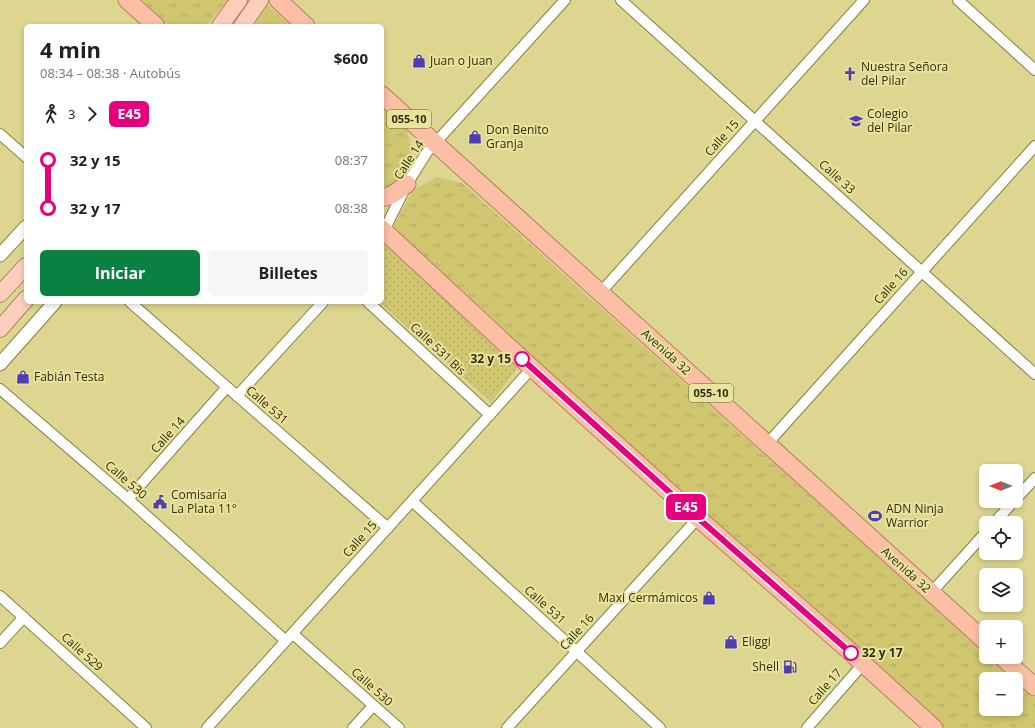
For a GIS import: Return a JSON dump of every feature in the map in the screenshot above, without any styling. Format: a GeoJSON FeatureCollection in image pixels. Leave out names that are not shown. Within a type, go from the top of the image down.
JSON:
{"type":"FeatureCollection","features":[{"type":"Feature","properties":{"kind":"highway"},"geometry":{"type":"LineString","coordinates":[[127,0],[154,24]]}},
{"type":"Feature","properties":{"kind":"highway"},"geometry":{"type":"LineString","coordinates":[[278,0],[304,24]]}},
{"type":"Feature","properties":{"kind":"highway","name":"Avenida 32"},"geometry":{"type":"LineString","coordinates":[[384,97],[979,636]]}},
{"type":"Feature","properties":{"kind":"highway"},"geometry":{"type":"LineString","coordinates":[[384,197],[392,195],[407,184]]}},
{"type":"Feature","properties":{"kind":"highway"},"geometry":{"type":"LineString","coordinates":[[384,233],[698,518],[840,642],[862,664],[934,728]]}},
{"type":"Feature","properties":{"kind":"highway"},"geometry":{"type":"LineString","coordinates":[[1010,664],[1035,687]]}},
{"type":"Feature","properties":{"kind":"main road"},"geometry":{"type":"LineString","coordinates":[[221,24],[239,0]]}},
{"type":"Feature","properties":{"kind":"main road"},"geometry":{"type":"LineString","coordinates":[[243,24],[260,0]]}},
{"type":"Feature","properties":{"kind":"main road"},"geometry":{"type":"LineString","coordinates":[[0,294],[24,268]]}},
{"type":"Feature","properties":{"kind":"main road"},"geometry":{"type":"LineString","coordinates":[[0,329],[24,301]]}},
{"type":"Feature","properties":{"kind":"street","name":"Calle 14"},"geometry":{"type":"LineString","coordinates":[[384,230],[407,184],[427,152],[565,0]]}},
{"type":"Feature","properties":{"kind":"street","name":"Calle 33"},"geometry":{"type":"LineString","coordinates":[[621,0],[1035,374]]}},
{"type":"Feature","properties":{"kind":"street","name":"Calle 15"},"geometry":{"type":"LineString","coordinates":[[600,293],[864,0]]}},
{"type":"Feature","properties":{"kind":"street"},"geometry":{"type":"LineString","coordinates":[[958,0],[1035,70]]}},
{"type":"Feature","properties":{"kind":"street"},"geometry":{"type":"LineString","coordinates":[[0,134],[24,155]]}},
{"type":"Feature","properties":{"kind":"street","name":"Calle 16"},"geometry":{"type":"LineString","coordinates":[[767,444],[1035,146]]}},
{"type":"Feature","properties":{"kind":"street"},"geometry":{"type":"LineString","coordinates":[[0,254],[24,229]]}},
{"type":"Feature","properties":{"kind":"street"},"geometry":{"type":"LineString","coordinates":[[0,364],[53,304]]}},
{"type":"Feature","properties":{"kind":"street","name":"Calle 531"},"geometry":{"type":"LineString","coordinates":[[132,304],[388,528]]}},
{"type":"Feature","properties":{"kind":"street"},"geometry":{"type":"LineString","coordinates":[[237,396],[321,304]]}},
{"type":"Feature","properties":{"kind":"street","name":"Calle 531 Bis"},"geometry":{"type":"LineString","coordinates":[[370,304],[490,415]]}},
{"type":"Feature","properties":{"kind":"street","name":"Calle 15"},"geometry":{"type":"LineString","coordinates":[[207,728],[532,368]]}},
{"type":"Feature","properties":{"kind":"street","name":"Calle 14"},"geometry":{"type":"LineString","coordinates":[[128,499],[227,387]]}},
{"type":"Feature","properties":{"kind":"street","name":"Calle 530"},"geometry":{"type":"LineString","coordinates":[[0,389],[289,637],[399,728]]}},
{"type":"Feature","properties":{"kind":"street"},"geometry":{"type":"LineString","coordinates":[[1023,491],[1035,478]]}},
{"type":"Feature","properties":{"kind":"street","name":"Calle 531"},"geometry":{"type":"LineString","coordinates":[[412,501],[660,728]]}},
{"type":"Feature","properties":{"kind":"street"},"geometry":{"type":"LineString","coordinates":[[1000,516],[1008,508]]}},
{"type":"Feature","properties":{"kind":"street","name":"Calle 16"},"geometry":{"type":"LineString","coordinates":[[507,728],[698,518]]}},
{"type":"Feature","properties":{"kind":"street"},"geometry":{"type":"LineString","coordinates":[[931,593],[979,540]]}},
{"type":"Feature","properties":{"kind":"street","name":"Calle 529"},"geometry":{"type":"LineString","coordinates":[[0,596],[146,728]]}},
{"type":"Feature","properties":{"kind":"street"},"geometry":{"type":"LineString","coordinates":[[0,643],[24,617]]}},
{"type":"Feature","properties":{"kind":"street","name":"Calle 17"},"geometry":{"type":"LineString","coordinates":[[806,728],[862,664]]}},
{"type":"Feature","properties":{"kind":"street"},"geometry":{"type":"LineString","coordinates":[[353,728],[373,706]]}},
{"type":"Feature","properties":{"kind":"green space"},"geometry":{"type":"Polygon","coordinates":[[[140,0],[228,0],[208,24],[168,24],[140,0]]]}},
{"type":"Feature","properties":{"kind":"green space"},"geometry":{"type":"Polygon","coordinates":[[[267,5],[289,24],[255,24],[267,5]]]}},
{"type":"Feature","properties":{"kind":"green space"},"geometry":{"type":"Polygon","coordinates":[[[384,108],[407,128],[413,165],[396,189],[384,193],[384,108]]]}},
{"type":"Feature","properties":{"kind":"green space"},"geometry":{"type":"Polygon","coordinates":[[[437,177],[462,183],[979,648],[979,664],[997,664],[1006,672],[979,672],[979,716],[1023,716],[1023,687],[1035,698],[1035,728],[943,728],[391,232],[413,190],[437,177]]]}},
{"type":"Feature","properties":{"kind":"green space"},"geometry":{"type":"Polygon","coordinates":[[[384,244],[519,366],[491,402],[381,304],[384,304],[384,244]]]}},
{"type":"Feature","properties":{"kind":"bus line","name":"E45"},"geometry":{"type":"LineString","coordinates":[[522,359],[698,518],[851,653]]}},
{"type":"Feature","properties":{"kind":"place","name":"Juan o Juan"},"geometry":{"type":"Point","coordinates":[419,61]}},
{"type":"Feature","properties":{"kind":"place","name":"Nuestra Señora del Pilar"},"geometry":{"type":"Point","coordinates":[850,74]}},
{"type":"Feature","properties":{"kind":"place","name":"Colegio del Pilar"},"geometry":{"type":"Point","coordinates":[856,121]}},
{"type":"Feature","properties":{"kind":"place","name":"Don Benito Granja"},"geometry":{"type":"Point","coordinates":[475,137]}},
{"type":"Feature","properties":{"kind":"place","name":"32 y 15"},"geometry":{"type":"Point","coordinates":[522,359]}},
{"type":"Feature","properties":{"kind":"place","name":"Fabián Testa"},"geometry":{"type":"Point","coordinates":[23,377]}},
{"type":"Feature","properties":{"kind":"place","name":"Comisaría La Plata 11°"},"geometry":{"type":"Point","coordinates":[160,502]}},
{"type":"Feature","properties":{"kind":"place","name":"ADN Ninja Warrior"},"geometry":{"type":"Point","coordinates":[875,516]}},
{"type":"Feature","properties":{"kind":"place","name":"Maxi Cermámicos"},"geometry":{"type":"Point","coordinates":[709,598]}},
{"type":"Feature","properties":{"kind":"place","name":"Eliggi"},"geometry":{"type":"Point","coordinates":[731,642]}},
{"type":"Feature","properties":{"kind":"place","name":"32 y 17"},"geometry":{"type":"Point","coordinates":[851,653]}},
{"type":"Feature","properties":{"kind":"place","name":"Shell"},"geometry":{"type":"Point","coordinates":[790,667]}}]}
